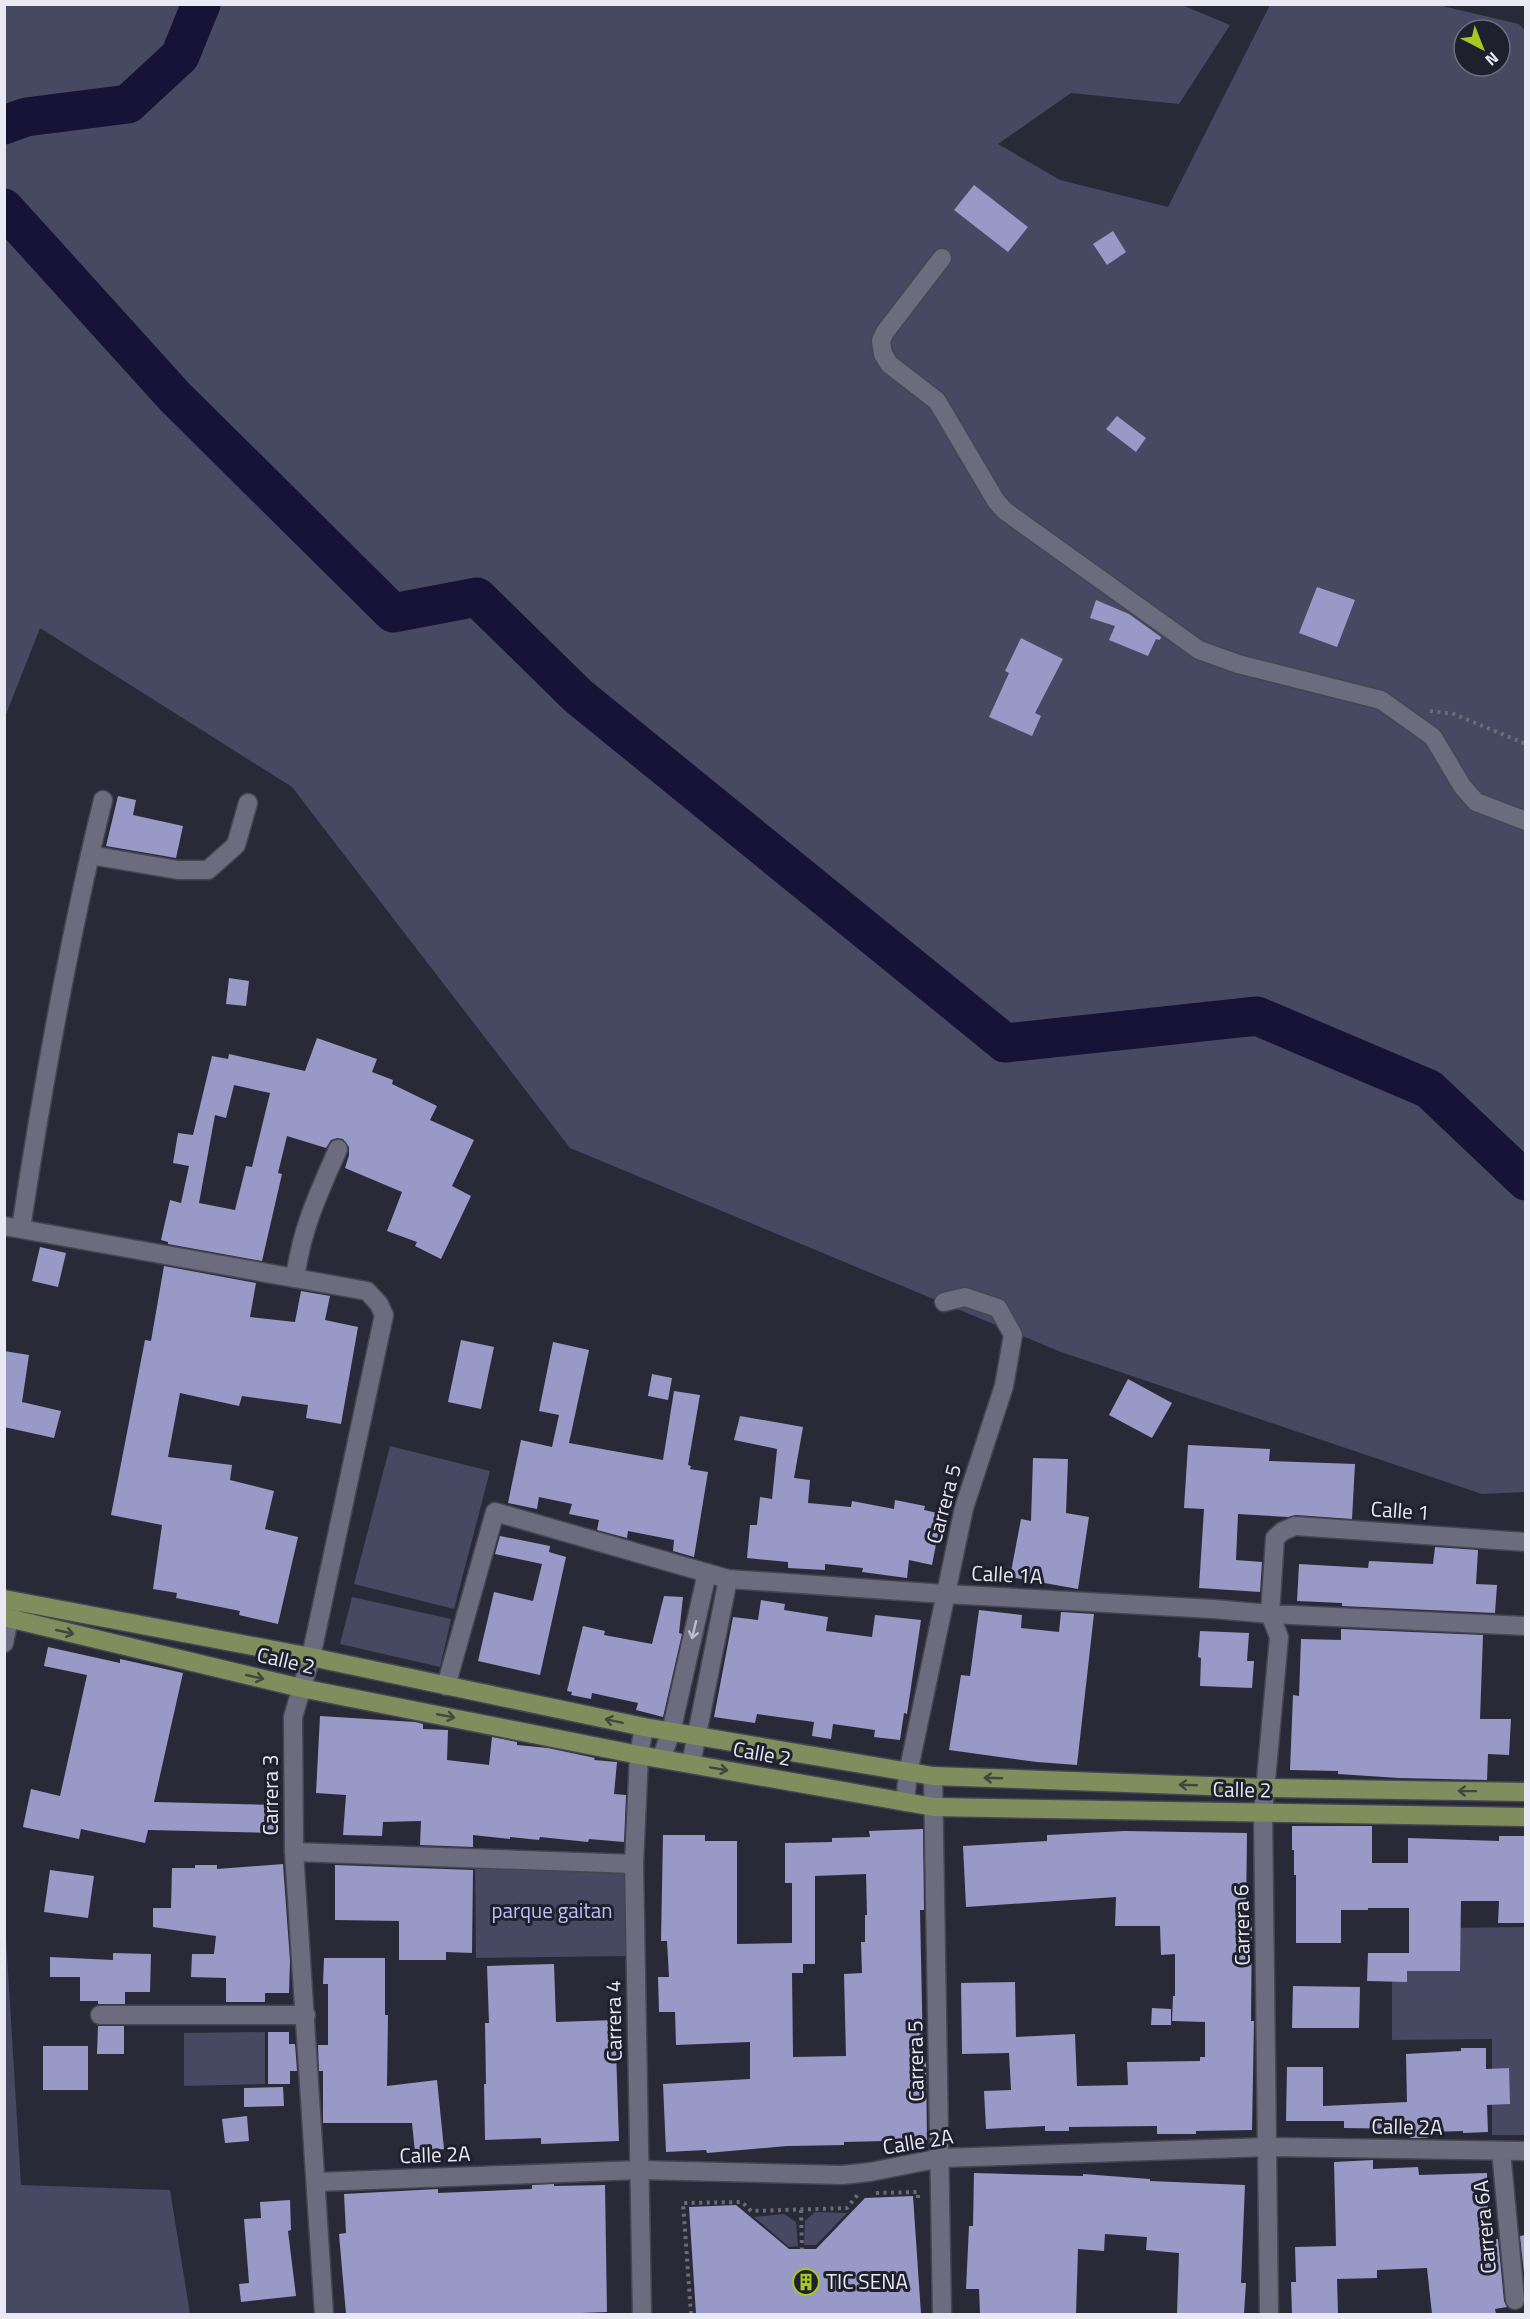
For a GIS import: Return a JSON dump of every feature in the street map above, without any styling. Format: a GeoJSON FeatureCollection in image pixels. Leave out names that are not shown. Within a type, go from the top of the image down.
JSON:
{"type":"FeatureCollection","features":[{"type":"Feature","properties":{"kind":"main road","name":"Calle 2"},"geometry":{"type":"LineString","coordinates":[[8,1609],[311,1657],[644,1727],[908,1773],[933,1776],[1264,1788],[1526,1792]]}},
{"type":"Feature","properties":{"kind":"main road","name":"Calle 2"},"geometry":{"type":"LineString","coordinates":[[8,1609],[301,1688],[639,1755],[934,1808],[1526,1817]]}},
{"type":"Feature","properties":{"kind":"street"},"geometry":{"type":"LineString","coordinates":[[942,258],[885,332],[881,341],[883,354],[889,364],[937,401],[996,501],[1005,511],[1199,650],[1238,664],[1381,700],[1433,737],[1462,786],[1476,802],[1526,821]]}},
{"type":"Feature","properties":{"kind":"street"},"geometry":{"type":"LineString","coordinates":[[103,800],[13,1227],[295,1278],[299,1248],[310,1211],[338,1149]]}},
{"type":"Feature","properties":{"kind":"street"},"geometry":{"type":"LineString","coordinates":[[90,855],[178,870],[208,870],[236,845],[248,803]]}},
{"type":"Feature","properties":{"kind":"street","name":"Carrera 3"},"geometry":{"type":"LineString","coordinates":[[295,1278],[367,1291],[379,1304],[384,1315],[311,1657],[293,1717],[294,1852],[324,2314]]}},
{"type":"Feature","properties":{"kind":"street","name":"Carrera 5"},"geometry":{"type":"LineString","coordinates":[[905,1802],[908,1773],[964,1508],[1004,1386],[1012,1335],[998,1308],[965,1297],[944,1302]]}},
{"type":"Feature","properties":{"kind":"street","name":"Calle 1A"},"geometry":{"type":"LineString","coordinates":[[446,1686],[495,1512],[728,1579],[1270,1614],[1526,1626]]}},
{"type":"Feature","properties":{"kind":"street","name":"Calle 1"},"geometry":{"type":"LineString","coordinates":[[1275,1539],[1295,1526],[1526,1542]]}},
{"type":"Feature","properties":{"kind":"street","name":"Carrera 6"},"geometry":{"type":"LineString","coordinates":[[1269,2314],[1263,1813],[1279,1637],[1270,1614],[1275,1539]]}},
{"type":"Feature","properties":{"kind":"street"},"geometry":{"type":"LineString","coordinates":[[661,1759],[671,1732],[707,1573]]}},
{"type":"Feature","properties":{"kind":"street"},"geometry":{"type":"LineString","coordinates":[[691,1764],[728,1579]]}},
{"type":"Feature","properties":{"kind":"street"},"geometry":{"type":"LineString","coordinates":[[4,1644],[8,1609]]}},
{"type":"Feature","properties":{"kind":"street","name":"Carrera 4"},"geometry":{"type":"LineString","coordinates":[[642,2314],[634,1864],[639,1755],[644,1727]]}},
{"type":"Feature","properties":{"kind":"street","name":"Carrera 5"},"geometry":{"type":"LineString","coordinates":[[933,1776],[942,2314]]}},
{"type":"Feature","properties":{"kind":"street"},"geometry":{"type":"LineString","coordinates":[[294,1852],[634,1864]]}},
{"type":"Feature","properties":{"kind":"street"},"geometry":{"type":"LineString","coordinates":[[100,2015],[306,2015]]}},
{"type":"Feature","properties":{"kind":"street","name":"Calle 2A"},"geometry":{"type":"LineString","coordinates":[[317,2182],[639,2170],[842,2175],[941,2158],[1268,2146],[1526,2151]]}},
{"type":"Feature","properties":{"kind":"street","name":"Carrera 6A"},"geometry":{"type":"LineString","coordinates":[[1500,2151],[1515,2300]]}},
{"type":"Feature","properties":{"kind":"path"},"geometry":{"type":"LineString","coordinates":[[1422,710],[1454,714],[1526,744]]}},
{"type":"Feature","properties":{"kind":"path"},"geometry":{"type":"LineString","coordinates":[[871,2193],[918,2192],[918,2203]]}},
{"type":"Feature","properties":{"kind":"path"},"geometry":{"type":"LineString","coordinates":[[691,2314],[683,2203],[742,2202],[751,2211],[847,2208],[860,2193]]}},
{"type":"Feature","properties":{"kind":"path"},"geometry":{"type":"LineString","coordinates":[[801,2210],[802,2249]]}},
{"type":"Feature","properties":{"kind":"green space"},"geometry":{"type":"Polygon","coordinates":[[[5,5],[1182,5],[1230,25],[1179,104],[1071,93],[998,144],[1060,180],[1168,207],[1270,5],[1438,5],[1493,18],[1452,18],[1452,78],[1512,78],[1512,22],[1519,24],[1526,32],[1525,1492],[1482,1494],[1061,1352],[570,1148],[292,787],[40,628],[5,717],[5,5]]]}},
{"type":"Feature","properties":{"kind":"green space"},"geometry":{"type":"Polygon","coordinates":[[[390,1446],[490,1471],[454,1609],[354,1584],[390,1446]]]}},
{"type":"Feature","properties":{"kind":"green space"},"geometry":{"type":"Polygon","coordinates":[[[352,1597],[451,1619],[440,1667],[340,1644],[352,1597]]]}},
{"type":"Feature","properties":{"kind":"green space","name":"parque gaitan"},"geometry":{"type":"Polygon","coordinates":[[[628,1865],[628,1956],[476,1958],[475,1866],[628,1865]]]}},
{"type":"Feature","properties":{"kind":"green space"},"geometry":{"type":"Polygon","coordinates":[[[4,1906],[21,2185],[170,2190],[190,2314],[5,2314],[4,1906]]]}},
{"type":"Feature","properties":{"kind":"green space"},"geometry":{"type":"Polygon","coordinates":[[[1525,1927],[1525,2135],[1492,2135],[1492,2039],[1392,2040],[1392,1970],[1449,1928],[1525,1927]]]}},
{"type":"Feature","properties":{"kind":"green space"},"geometry":{"type":"Polygon","coordinates":[[[265,2032],[265,2084],[184,2086],[184,2033],[265,2032]]]}},
{"type":"Feature","properties":{"kind":"green space"},"geometry":{"type":"Polygon","coordinates":[[[815,2212],[847,2213],[816,2245],[804,2245],[805,2221],[815,2212]]]}},
{"type":"Feature","properties":{"kind":"green space"},"geometry":{"type":"Polygon","coordinates":[[[784,2214],[796,2222],[798,2246],[789,2247],[754,2217],[784,2214]]]}},
{"type":"Feature","properties":{"kind":"shaded area"},"geometry":{"type":"Polygon","coordinates":[[[4,196],[79,280],[73,284],[5,217],[4,196]]]}},
{"type":"Feature","properties":{"kind":"building"},"geometry":{"type":"Polygon","coordinates":[[[974,185],[1028,227],[1008,252],[954,210],[974,185]]]}},
{"type":"Feature","properties":{"kind":"building"},"geometry":{"type":"Polygon","coordinates":[[[1113,231],[1126,252],[1107,265],[1093,244],[1113,231]]]}},
{"type":"Feature","properties":{"kind":"building"},"geometry":{"type":"Polygon","coordinates":[[[1117,416],[1146,438],[1136,452],[1106,429],[1117,416]]]}},
{"type":"Feature","properties":{"kind":"building"},"geometry":{"type":"Polygon","coordinates":[[[1317,587],[1355,600],[1337,647],[1299,633],[1317,587]]]}},
{"type":"Feature","properties":{"kind":"building"},"geometry":{"type":"Polygon","coordinates":[[[1096,600],[1129,614],[1161,637],[1160,640],[1156,639],[1148,656],[1109,640],[1115,626],[1090,618],[1096,600]]]}},
{"type":"Feature","properties":{"kind":"building"},"geometry":{"type":"Polygon","coordinates":[[[1021,638],[1063,659],[1035,713],[1041,716],[1032,736],[989,717],[1009,673],[1005,671],[1021,638]]]}},
{"type":"Feature","properties":{"kind":"building"},"geometry":{"type":"Polygon","coordinates":[[[118,796],[136,800],[133,815],[183,826],[176,858],[106,846],[118,796]]]}},
{"type":"Feature","properties":{"kind":"building"},"geometry":{"type":"Polygon","coordinates":[[[229,978],[249,981],[246,1006],[226,1004],[229,978]]]}},
{"type":"Feature","properties":{"kind":"building"},"geometry":{"type":"Polygon","coordinates":[[[317,1038],[377,1059],[372,1072],[393,1080],[392,1084],[437,1106],[430,1120],[474,1140],[452,1186],[471,1196],[441,1259],[415,1246],[417,1242],[387,1231],[402,1192],[345,1168],[349,1147],[343,1139],[337,1138],[331,1140],[326,1148],[287,1136],[278,1173],[282,1174],[262,1261],[168,1244],[161,1240],[170,1200],[181,1203],[189,1166],[173,1163],[178,1133],[193,1135],[212,1056],[228,1059],[229,1054],[305,1071],[317,1038]],[[234,1085],[226,1118],[215,1115],[199,1203],[235,1210],[246,1166],[252,1167],[270,1093],[234,1085]]]}},
{"type":"Feature","properties":{"kind":"building"},"geometry":{"type":"Polygon","coordinates":[[[40,1247],[66,1253],[58,1287],[32,1281],[40,1247]]]}},
{"type":"Feature","properties":{"kind":"building"},"geometry":{"type":"Polygon","coordinates":[[[164,1266],[256,1283],[250,1317],[295,1322],[301,1291],[330,1296],[325,1320],[358,1327],[341,1424],[306,1418],[308,1405],[242,1396],[239,1406],[180,1393],[168,1457],[232,1465],[230,1480],[274,1491],[265,1529],[298,1537],[278,1624],[239,1615],[240,1611],[176,1598],[177,1593],[153,1589],[162,1525],[111,1515],[145,1340],[151,1341],[164,1266]]]}},
{"type":"Feature","properties":{"kind":"building"},"geometry":{"type":"Polygon","coordinates":[[[461,1340],[494,1347],[481,1409],[448,1402],[461,1340]]]}},
{"type":"Feature","properties":{"kind":"building"},"geometry":{"type":"Polygon","coordinates":[[[553,1342],[589,1350],[569,1443],[663,1460],[674,1391],[700,1395],[688,1465],[691,1466],[690,1469],[708,1472],[694,1557],[673,1551],[674,1540],[628,1531],[627,1538],[597,1530],[599,1520],[569,1514],[572,1504],[539,1497],[537,1509],[508,1503],[521,1440],[552,1447],[559,1415],[539,1411],[553,1342]]]}},
{"type":"Feature","properties":{"kind":"building"},"geometry":{"type":"Polygon","coordinates":[[[4,1351],[29,1355],[22,1402],[61,1411],[54,1438],[4,1427],[4,1351]]]}},
{"type":"Feature","properties":{"kind":"building"},"geometry":{"type":"Polygon","coordinates":[[[652,1374],[672,1378],[668,1400],[648,1396],[652,1374]]]}},
{"type":"Feature","properties":{"kind":"building"},"geometry":{"type":"Polygon","coordinates":[[[1128,1379],[1172,1403],[1152,1438],[1109,1415],[1128,1379]]]}},
{"type":"Feature","properties":{"kind":"building"},"geometry":{"type":"Polygon","coordinates":[[[740,1416],[803,1427],[794,1478],[810,1480],[808,1503],[851,1507],[852,1501],[894,1509],[895,1500],[925,1506],[924,1510],[942,1514],[932,1565],[909,1560],[907,1578],[862,1572],[863,1568],[825,1564],[825,1570],[788,1568],[788,1562],[747,1558],[750,1525],[757,1525],[760,1497],[772,1499],[777,1449],[734,1440],[740,1416]]]}},
{"type":"Feature","properties":{"kind":"building"},"geometry":{"type":"Polygon","coordinates":[[[1188,1445],[1270,1449],[1269,1461],[1355,1464],[1352,1519],[1238,1514],[1236,1560],[1262,1562],[1260,1592],[1199,1588],[1204,1509],[1184,1508],[1188,1445]]]}},
{"type":"Feature","properties":{"kind":"building"},"geometry":{"type":"Polygon","coordinates":[[[1033,1458],[1068,1459],[1066,1513],[1089,1517],[1078,1589],[1010,1577],[1021,1519],[1031,1521],[1033,1458]]]}},
{"type":"Feature","properties":{"kind":"building"},"geometry":{"type":"Polygon","coordinates":[[[500,1536],[550,1546],[549,1552],[566,1557],[540,1675],[478,1661],[494,1592],[533,1601],[542,1564],[495,1554],[500,1536]]]}},
{"type":"Feature","properties":{"kind":"building"},"geometry":{"type":"Polygon","coordinates":[[[1435,1547],[1478,1550],[1476,1584],[1497,1585],[1495,1613],[1342,1606],[1342,1603],[1297,1601],[1299,1564],[1368,1568],[1369,1561],[1433,1564],[1435,1547]]]}},
{"type":"Feature","properties":{"kind":"building"},"geometry":{"type":"Polygon","coordinates":[[[664,1596],[683,1597],[679,1633],[682,1634],[663,1717],[636,1710],[638,1703],[592,1693],[591,1699],[571,1695],[572,1692],[567,1691],[583,1626],[605,1631],[604,1635],[652,1644],[664,1596]]]}},
{"type":"Feature","properties":{"kind":"building"},"geometry":{"type":"Polygon","coordinates":[[[761,1600],[785,1604],[784,1610],[828,1617],[826,1631],[872,1637],[875,1615],[921,1620],[907,1714],[904,1713],[900,1740],[874,1737],[875,1730],[833,1724],[831,1739],[812,1736],[814,1722],[757,1714],[755,1723],[714,1717],[733,1617],[758,1620],[761,1600]]]}},
{"type":"Feature","properties":{"kind":"building"},"geometry":{"type":"Polygon","coordinates":[[[979,1610],[1022,1615],[1021,1628],[1059,1632],[1061,1612],[1094,1614],[1077,1765],[949,1750],[961,1675],[970,1676],[979,1610]]]}},
{"type":"Feature","properties":{"kind":"building"},"geometry":{"type":"Polygon","coordinates":[[[1341,1629],[1483,1635],[1480,1719],[1511,1719],[1509,1755],[1488,1754],[1487,1780],[1399,1778],[1338,1774],[1338,1771],[1290,1770],[1293,1695],[1299,1696],[1301,1639],[1341,1640],[1341,1629]]]}},
{"type":"Feature","properties":{"kind":"building"},"geometry":{"type":"Polygon","coordinates":[[[1200,1631],[1249,1633],[1247,1661],[1254,1661],[1252,1688],[1200,1686],[1201,1658],[1198,1657],[1200,1631]]]}},
{"type":"Feature","properties":{"kind":"building"},"geometry":{"type":"Polygon","coordinates":[[[48,1647],[120,1663],[120,1659],[183,1673],[154,1802],[277,1805],[276,1833],[148,1830],[145,1843],[81,1829],[79,1839],[23,1827],[31,1789],[60,1796],[87,1675],[44,1666],[48,1647]]]}},
{"type":"Feature","properties":{"kind":"building"},"geometry":{"type":"Polygon","coordinates":[[[320,1716],[415,1722],[423,1724],[423,1729],[448,1730],[447,1760],[489,1765],[492,1737],[517,1742],[517,1745],[548,1748],[595,1758],[594,1760],[617,1762],[614,1794],[626,1795],[624,1842],[589,1839],[588,1842],[540,1837],[539,1840],[510,1837],[510,1839],[473,1835],[473,1847],[420,1845],[421,1821],[383,1822],[382,1836],[343,1835],[346,1795],[316,1793],[320,1716]]]}},
{"type":"Feature","properties":{"kind":"building"},"geometry":{"type":"Polygon","coordinates":[[[1292,1826],[1372,1826],[1372,1863],[1408,1863],[1408,1838],[1499,1841],[1499,1836],[1526,1836],[1526,1923],[1498,1923],[1499,1901],[1461,1901],[1460,1971],[1407,1971],[1407,1982],[1367,1981],[1368,1953],[1409,1953],[1409,1908],[1341,1910],[1341,1943],[1296,1943],[1296,1875],[1294,1875],[1292,1826]]]}},
{"type":"Feature","properties":{"kind":"building"},"geometry":{"type":"Polygon","coordinates":[[[923,1829],[924,1910],[920,1910],[927,2140],[844,2142],[844,2145],[787,2146],[707,2153],[706,2150],[666,2152],[663,2084],[750,2079],[750,2042],[676,2045],[675,2012],[659,2012],[658,1977],[669,1977],[667,1941],[661,1941],[663,1835],[705,1835],[705,1841],[737,1841],[737,1944],[792,1943],[792,1883],[785,1883],[785,1843],[832,1842],[832,1838],[870,1837],[869,1831],[923,1829]],[[866,1874],[815,1876],[815,1964],[803,1964],[803,1973],[792,1973],[793,2057],[846,2056],[844,1974],[862,1973],[861,1942],[865,1942],[865,1915],[867,1915],[866,1874]]]}},
{"type":"Feature","properties":{"kind":"building"},"geometry":{"type":"Polygon","coordinates":[[[1125,1831],[1247,1833],[1246,1917],[1252,1917],[1251,2021],[1254,2021],[1252,2130],[1157,2134],[1157,2126],[1069,2127],[1069,2131],[1045,2131],[1045,2126],[986,2129],[984,2091],[1011,2090],[1009,2053],[962,2054],[961,1983],[1015,1982],[1016,2037],[1075,2034],[1077,2086],[1128,2085],[1127,2062],[1200,2061],[1200,2057],[1205,2057],[1205,2022],[1172,2021],[1173,1996],[1175,1996],[1175,1954],[1161,1955],[1160,1926],[1115,1926],[1116,1897],[966,1907],[963,1846],[1047,1841],[1047,1835],[1125,1831]]]}},
{"type":"Feature","properties":{"kind":"building"},"geometry":{"type":"Polygon","coordinates":[[[283,1864],[290,1961],[289,1993],[265,1993],[265,2002],[226,2002],[226,1978],[191,1977],[192,1954],[214,1954],[216,1936],[153,1927],[153,1908],[171,1908],[172,1868],[217,1865],[217,1869],[283,1864]]]}},
{"type":"Feature","properties":{"kind":"building"},"geometry":{"type":"Polygon","coordinates":[[[335,1865],[473,1870],[472,1953],[446,1952],[446,1960],[399,1960],[399,1921],[335,1920],[335,1865]]]}},
{"type":"Feature","properties":{"kind":"building"},"geometry":{"type":"Polygon","coordinates":[[[50,1870],[94,1876],[88,1918],[44,1912],[50,1870]]]}},
{"type":"Feature","properties":{"kind":"building"},"geometry":{"type":"Polygon","coordinates":[[[113,1953],[151,1954],[150,1992],[125,1992],[125,2004],[98,2004],[98,2001],[80,2001],[80,1977],[50,1977],[50,1957],[113,1960],[113,1953]]]}},
{"type":"Feature","properties":{"kind":"building"},"geometry":{"type":"Polygon","coordinates":[[[324,1958],[385,1958],[385,2015],[388,2015],[387,2086],[437,2080],[444,2149],[415,2152],[412,2123],[323,2123],[323,2071],[319,2071],[318,2045],[328,2045],[328,1984],[323,1984],[324,1958]]]}},
{"type":"Feature","properties":{"kind":"building"},"geometry":{"type":"Polygon","coordinates":[[[554,1964],[556,2022],[615,2020],[619,2141],[541,2144],[541,2138],[485,2140],[485,2023],[489,2023],[487,1966],[554,1964]]]}},
{"type":"Feature","properties":{"kind":"building"},"geometry":{"type":"Polygon","coordinates":[[[1293,1986],[1360,1987],[1359,2028],[1292,2028],[1293,1986]]]}},
{"type":"Feature","properties":{"kind":"building"},"geometry":{"type":"Polygon","coordinates":[[[1152,2008],[1171,2009],[1171,2025],[1151,2025],[1152,2008]]]}},
{"type":"Feature","properties":{"kind":"building"},"geometry":{"type":"Polygon","coordinates":[[[98,2026],[124,2026],[124,2054],[97,2054],[98,2026]]]}},
{"type":"Feature","properties":{"kind":"building"},"geometry":{"type":"Polygon","coordinates":[[[268,2032],[289,2032],[289,2044],[295,2044],[297,2071],[290,2071],[290,2084],[268,2084],[268,2032]]]}},
{"type":"Feature","properties":{"kind":"building"},"geometry":{"type":"Polygon","coordinates":[[[43,2046],[88,2046],[88,2090],[43,2090],[43,2046]]]}},
{"type":"Feature","properties":{"kind":"building"},"geometry":{"type":"Polygon","coordinates":[[[1461,2048],[1486,2048],[1486,2069],[1509,2068],[1510,2104],[1487,2105],[1488,2132],[1428,2132],[1428,2138],[1410,2138],[1410,2129],[1344,2128],[1344,2121],[1286,2121],[1287,2067],[1323,2067],[1323,2106],[1407,2102],[1406,2054],[1461,2051],[1461,2048]]]}},
{"type":"Feature","properties":{"kind":"building"},"geometry":{"type":"Polygon","coordinates":[[[283,2087],[284,2106],[244,2107],[244,2088],[283,2087]]]}},
{"type":"Feature","properties":{"kind":"building"},"geometry":{"type":"Polygon","coordinates":[[[247,2116],[249,2141],[225,2143],[222,2119],[247,2116]]]}},
{"type":"Feature","properties":{"kind":"building"},"geometry":{"type":"Polygon","coordinates":[[[1373,2160],[1373,2169],[1418,2167],[1419,2175],[1487,2173],[1489,2240],[1498,2239],[1504,2301],[1507,2307],[1495,2309],[1496,2314],[1432,2314],[1427,2268],[1377,2270],[1377,2278],[1337,2279],[1338,2314],[1292,2314],[1291,2282],[1296,2282],[1295,2247],[1336,2246],[1334,2162],[1373,2160]]]}},
{"type":"Feature","properties":{"kind":"building"},"geometry":{"type":"Polygon","coordinates":[[[974,2173],[1083,2176],[1083,2174],[1150,2179],[1150,2181],[1245,2185],[1241,2283],[1246,2283],[1244,2314],[1177,2314],[1179,2253],[1146,2250],[1147,2237],[1105,2234],[1104,2251],[1078,2249],[1076,2314],[980,2314],[979,2289],[966,2289],[969,2226],[973,2226],[974,2173]]]}},
{"type":"Feature","properties":{"kind":"building"},"geometry":{"type":"Polygon","coordinates":[[[554,2184],[554,2186],[605,2185],[607,2312],[346,2314],[339,2234],[346,2233],[344,2194],[438,2189],[438,2193],[532,2189],[532,2185],[554,2184]]]}},
{"type":"Feature","properties":{"kind":"building","name":"TIC SENA"},"geometry":{"type":"Polygon","coordinates":[[[913,2196],[921,2314],[696,2314],[689,2207],[736,2205],[789,2249],[816,2249],[865,2198],[913,2196]]]}},
{"type":"Feature","properties":{"kind":"building"},"geometry":{"type":"Polygon","coordinates":[[[290,2200],[291,2230],[288,2231],[296,2296],[241,2302],[239,2284],[249,2283],[244,2219],[261,2218],[260,2202],[290,2200]]]}},
{"type":"Feature","properties":{"kind":"building"},"geometry":{"type":"Polygon","coordinates":[[[1526,2235],[1526,2291],[1520,2236],[1526,2235]]]}},
{"type":"Feature","properties":{"kind":"waterway"},"geometry":{"type":"LineString","coordinates":[[4,125],[26,117],[128,104],[180,56],[201,4]]}},
{"type":"Feature","properties":{"kind":"waterway"},"geometry":{"type":"LineString","coordinates":[[4,208],[175,397],[393,613],[477,597],[578,696],[1005,1043],[1257,1016],[1429,1089],[1526,1181]]}},
{"type":"Feature","properties":{"kind":"place","name":"TIC SENA"},"geometry":{"type":"Point","coordinates":[806,2282]}}]}
